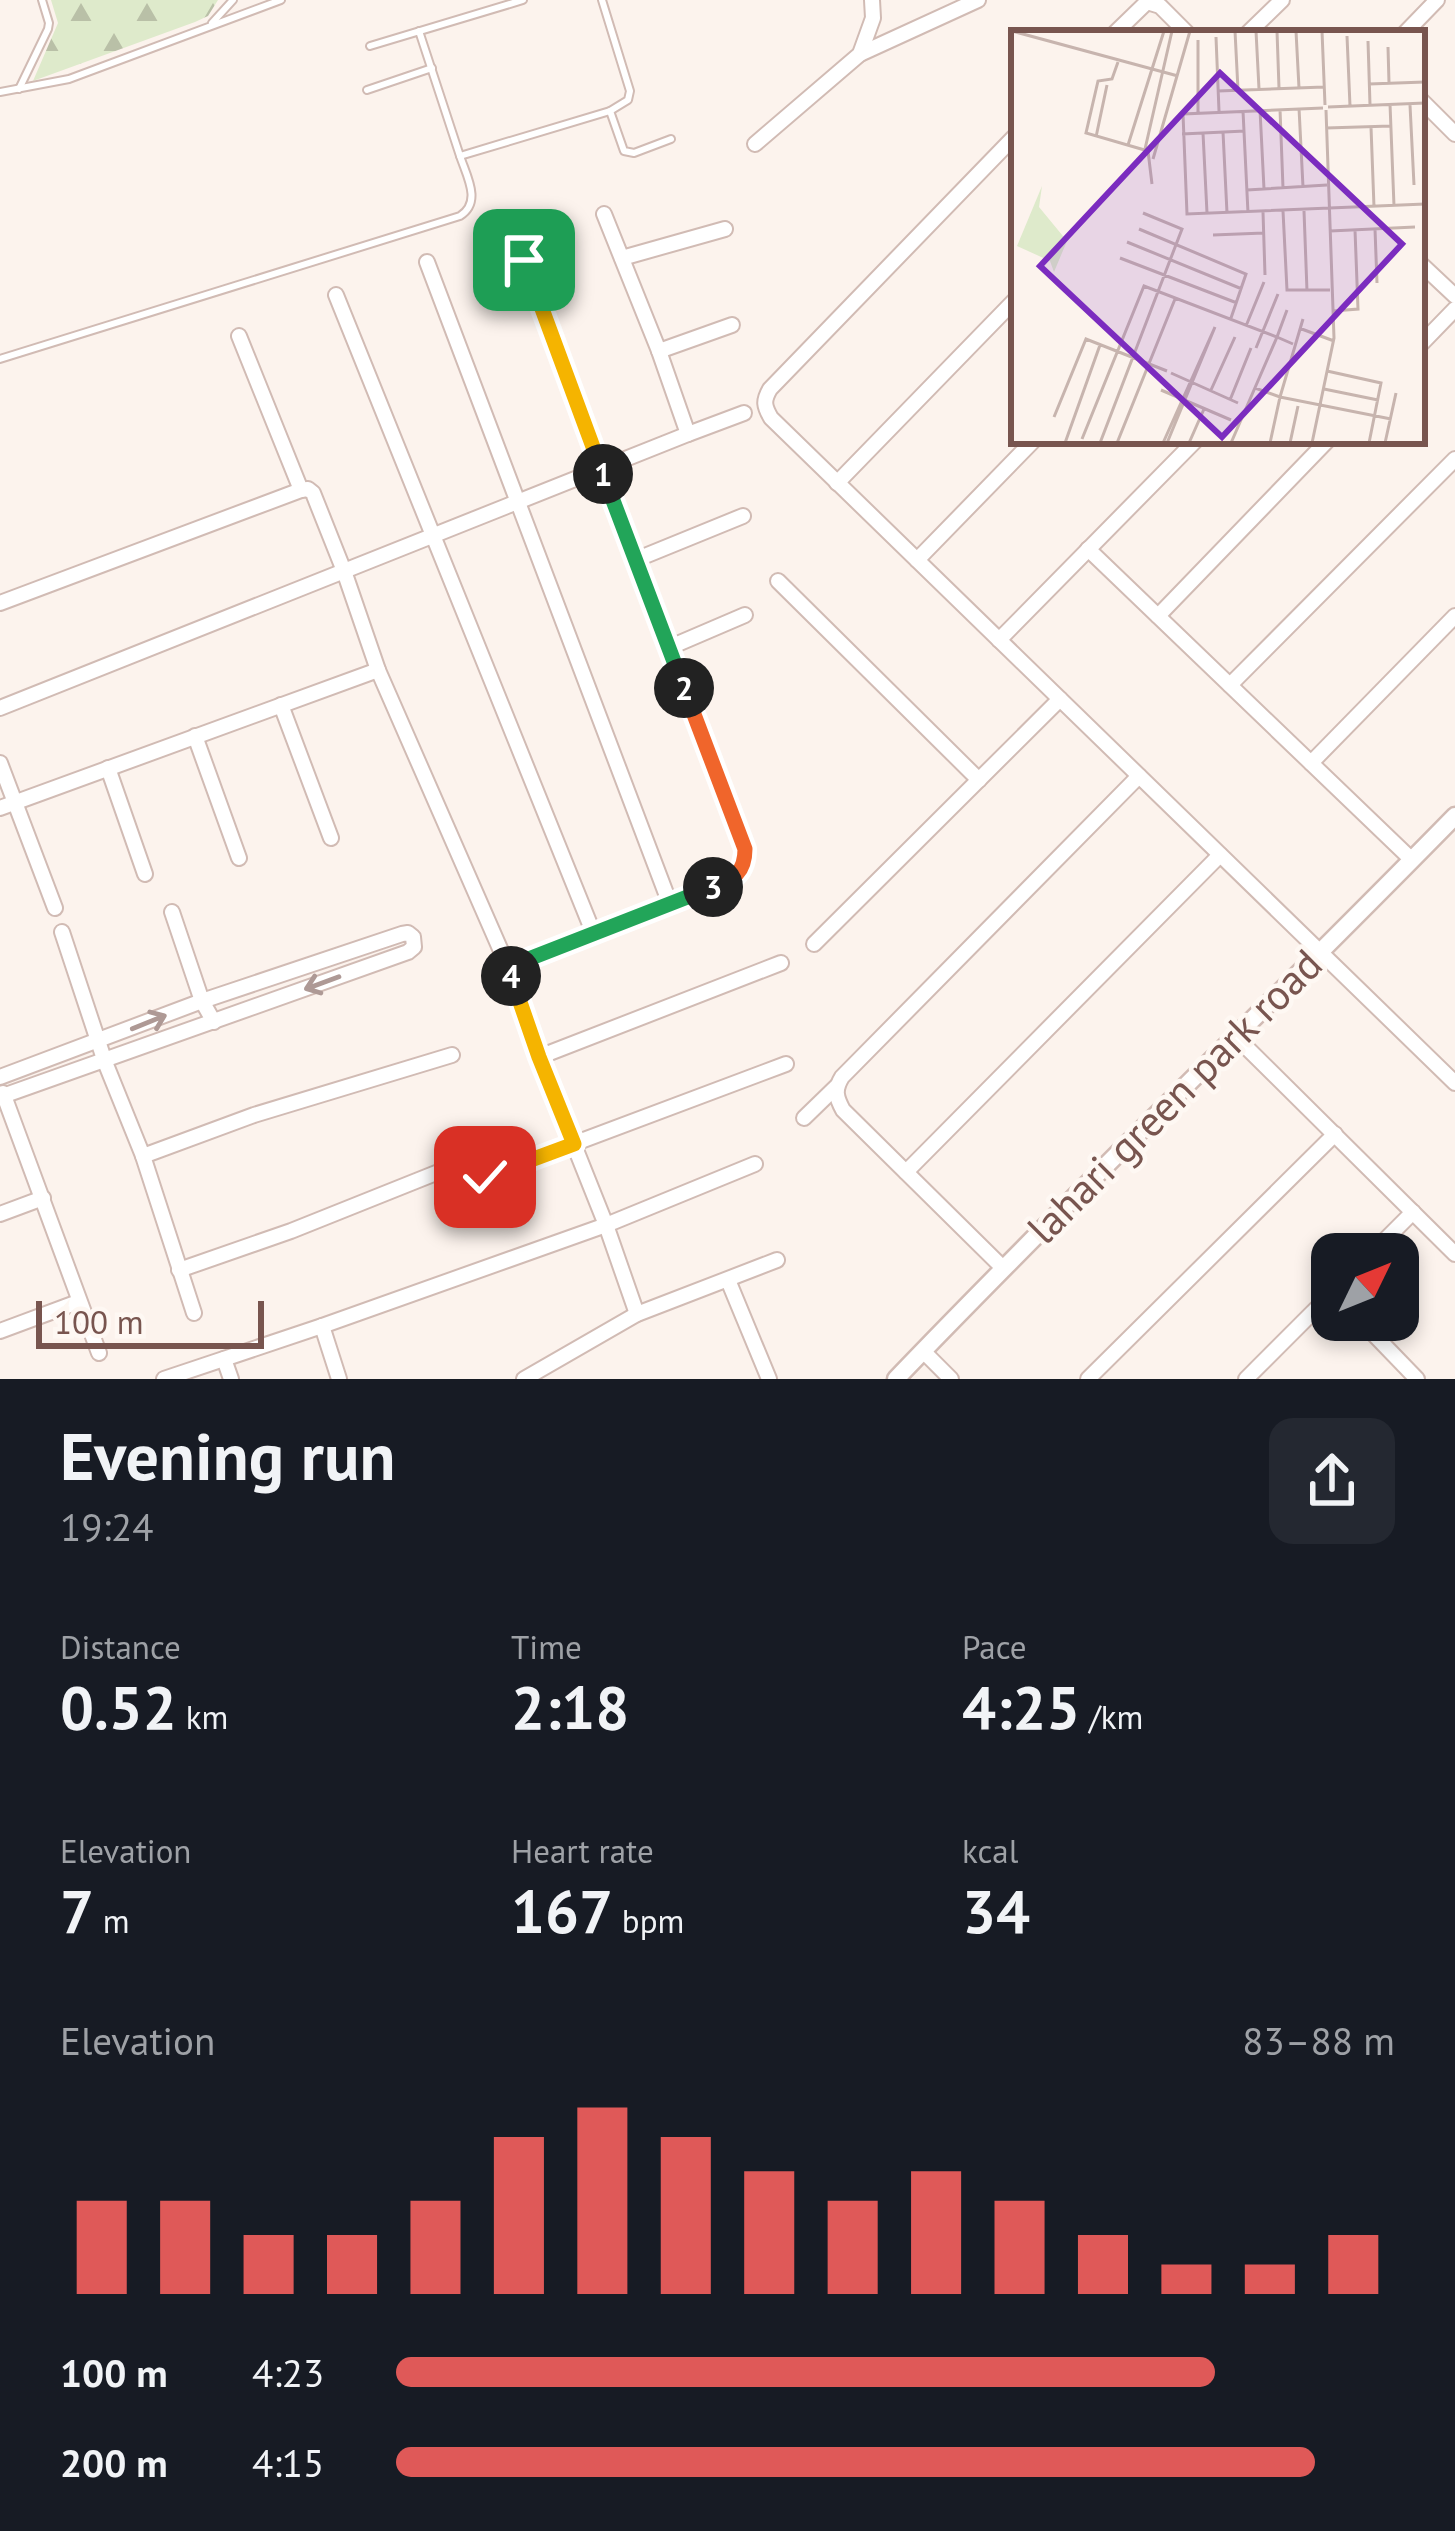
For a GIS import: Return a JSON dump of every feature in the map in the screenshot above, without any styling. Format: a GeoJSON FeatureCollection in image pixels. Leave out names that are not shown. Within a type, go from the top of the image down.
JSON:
{"type":"FeatureCollection","features":[{"type":"Feature","properties":{"kind":"street"},"geometry":{"type":"LineString","coordinates":[[860,54],[873,18],[872,0]]}},
{"type":"Feature","properties":{"kind":"street"},"geometry":{"type":"LineString","coordinates":[[755,144],[860,54],[978,0]]}},
{"type":"Feature","properties":{"kind":"street"},"geometry":{"type":"LineString","coordinates":[[1250,30],[1282,0]]}},
{"type":"Feature","properties":{"kind":"street"},"geometry":{"type":"LineString","coordinates":[[1408,30],[1437,0]]}},
{"type":"Feature","properties":{"kind":"street"},"geometry":{"type":"LineString","coordinates":[[1118,30],[1141,6],[1153,1],[1184,30]]}},
{"type":"Feature","properties":{"kind":"street"},"geometry":{"type":"LineString","coordinates":[[1425,104],[1455,134]]}},
{"type":"Feature","properties":{"kind":"street"},"geometry":{"type":"LineString","coordinates":[[1011,140],[770,389],[764,407],[1455,1083]]}},
{"type":"Feature","properties":{"kind":"street"},"geometry":{"type":"LineString","coordinates":[[604,214],[688,434]]}},
{"type":"Feature","properties":{"kind":"street"},"geometry":{"type":"LineString","coordinates":[[622,258],[725,229]]}},
{"type":"Feature","properties":{"kind":"street"},"geometry":{"type":"LineString","coordinates":[[508,967],[728,882],[740,873],[745,861],[745,849],[524,260]]}},
{"type":"Feature","properties":{"kind":"street"},"geometry":{"type":"LineString","coordinates":[[427,262],[670,904]]}},
{"type":"Feature","properties":{"kind":"street"},"geometry":{"type":"LineString","coordinates":[[1425,268],[1455,296]]}},
{"type":"Feature","properties":{"kind":"street"},"geometry":{"type":"LineString","coordinates":[[337,295],[593,932]]}},
{"type":"Feature","properties":{"kind":"street"},"geometry":{"type":"LineString","coordinates":[[838,483],[1011,304]]}},
{"type":"Feature","properties":{"kind":"street"},"geometry":{"type":"LineString","coordinates":[[1425,340],[1455,309]]}},
{"type":"Feature","properties":{"kind":"street"},"geometry":{"type":"LineString","coordinates":[[659,351],[732,325]]}},
{"type":"Feature","properties":{"kind":"street"},"geometry":{"type":"LineString","coordinates":[[238,336],[301,490]]}},
{"type":"Feature","properties":{"kind":"street"},"geometry":{"type":"LineString","coordinates":[[0,708],[744,413]]}},
{"type":"Feature","properties":{"kind":"street"},"geometry":{"type":"LineString","coordinates":[[917,560],[1030,444]]}},
{"type":"Feature","properties":{"kind":"street"},"geometry":{"type":"LineString","coordinates":[[999,640],[1192,444]]}},
{"type":"Feature","properties":{"kind":"street"},"geometry":{"type":"LineString","coordinates":[[1158,616],[1324,444]]}},
{"type":"Feature","properties":{"kind":"street"},"geometry":{"type":"LineString","coordinates":[[1230,686],[1455,459]]}},
{"type":"Feature","properties":{"kind":"street"},"geometry":{"type":"LineString","coordinates":[[0,603],[301,490],[313,493],[378,670],[508,967],[637,1314]]}},
{"type":"Feature","properties":{"kind":"street"},"geometry":{"type":"LineString","coordinates":[[635,560],[743,516]]}},
{"type":"Feature","properties":{"kind":"street"},"geometry":{"type":"LineString","coordinates":[[1088,549],[1412,860]]}},
{"type":"Feature","properties":{"kind":"street"},"geometry":{"type":"LineString","coordinates":[[778,581],[979,780]]}},
{"type":"Feature","properties":{"kind":"street"},"geometry":{"type":"LineString","coordinates":[[668,648],[746,615]]}},
{"type":"Feature","properties":{"kind":"street"},"geometry":{"type":"LineString","coordinates":[[1311,764],[1455,616]]}},
{"type":"Feature","properties":{"kind":"street"},"geometry":{"type":"LineString","coordinates":[[8,804],[378,670]]}},
{"type":"Feature","properties":{"kind":"street"},"geometry":{"type":"LineString","coordinates":[[814,944],[1060,699]]}},
{"type":"Feature","properties":{"kind":"street"},"geometry":{"type":"LineString","coordinates":[[281,705],[331,838]]}},
{"type":"Feature","properties":{"kind":"street"},"geometry":{"type":"LineString","coordinates":[[195,736],[239,858]]}},
{"type":"Feature","properties":{"kind":"street"},"geometry":{"type":"LineString","coordinates":[[0,763],[8,804],[55,908]]}},
{"type":"Feature","properties":{"kind":"street"},"geometry":{"type":"LineString","coordinates":[[108,767],[145,874]]}},
{"type":"Feature","properties":{"kind":"street"},"geometry":{"type":"LineString","coordinates":[[804,1118],[1138,776]]}},
{"type":"Feature","properties":{"kind":"street","name":"lahari green park road"},"geometry":{"type":"LineString","coordinates":[[896,1379],[1455,816]]}},
{"type":"Feature","properties":{"kind":"street"},"geometry":{"type":"LineString","coordinates":[[906,1172],[1220,855]]}},
{"type":"Feature","properties":{"kind":"street"},"geometry":{"type":"LineString","coordinates":[[172,913],[202,1001],[214,1022]]}},
{"type":"Feature","properties":{"kind":"street"},"geometry":{"type":"LineString","coordinates":[[62,932],[194,1313]]}},
{"type":"Feature","properties":{"kind":"street"},"geometry":{"type":"LineString","coordinates":[[402,934],[413,937],[414,947],[408,952],[105,1062],[1,1088],[98,1042],[202,1001],[402,934]]}},
{"type":"Feature","properties":{"kind":"street"},"geometry":{"type":"LineString","coordinates":[[539,1057],[781,963]]}},
{"type":"Feature","properties":{"kind":"street"},"geometry":{"type":"LineString","coordinates":[[1237,1038],[1455,1254]]}},
{"type":"Feature","properties":{"kind":"street"},"geometry":{"type":"LineString","coordinates":[[143,1156],[254,1115],[452,1055]]}},
{"type":"Feature","properties":{"kind":"street"},"geometry":{"type":"LineString","coordinates":[[485,1177],[786,1064]]}},
{"type":"Feature","properties":{"kind":"street"},"geometry":{"type":"LineString","coordinates":[[837,1086],[843,1110],[1003,1267]]}},
{"type":"Feature","properties":{"kind":"street"},"geometry":{"type":"LineString","coordinates":[[1,1088],[99,1352]]}},
{"type":"Feature","properties":{"kind":"street"},"geometry":{"type":"LineString","coordinates":[[1088,1379],[1335,1134]]}},
{"type":"Feature","properties":{"kind":"street"},"geometry":{"type":"LineString","coordinates":[[179,1270],[466,1161]]}},
{"type":"Feature","properties":{"kind":"street"},"geometry":{"type":"LineString","coordinates":[[164,1379],[606,1225],[755,1164]]}},
{"type":"Feature","properties":{"kind":"street"},"geometry":{"type":"LineString","coordinates":[[0,1214],[43,1198]]}},
{"type":"Feature","properties":{"kind":"street"},"geometry":{"type":"LineString","coordinates":[[1392,1233],[1414,1212]]}},
{"type":"Feature","properties":{"kind":"street"},"geometry":{"type":"LineString","coordinates":[[524,1379],[637,1314],[777,1260]]}},
{"type":"Feature","properties":{"kind":"street"},"geometry":{"type":"LineString","coordinates":[[728,1280],[769,1379]]}},
{"type":"Feature","properties":{"kind":"street"},"geometry":{"type":"LineString","coordinates":[[0,1330],[78,1302]]}},
{"type":"Feature","properties":{"kind":"street"},"geometry":{"type":"LineString","coordinates":[[1246,1379],[1311,1314]]}},
{"type":"Feature","properties":{"kind":"street"},"geometry":{"type":"LineString","coordinates":[[322,1327],[339,1379]]}},
{"type":"Feature","properties":{"kind":"street"},"geometry":{"type":"LineString","coordinates":[[1380,1341],[1417,1379]]}},
{"type":"Feature","properties":{"kind":"street"},"geometry":{"type":"LineString","coordinates":[[923,1351],[951,1379]]}},
{"type":"Feature","properties":{"kind":"street"},"geometry":{"type":"LineString","coordinates":[[224,1359],[231,1379]]}},
{"type":"Feature","properties":{"kind":"lane"},"geometry":{"type":"LineString","coordinates":[[20,89],[48,29],[42,0]]}},
{"type":"Feature","properties":{"kind":"lane"},"geometry":{"type":"LineString","coordinates":[[209,25],[233,0]]}},
{"type":"Feature","properties":{"kind":"lane"},"geometry":{"type":"LineString","coordinates":[[0,92],[69,80],[281,0]]}},
{"type":"Feature","properties":{"kind":"lane"},"geometry":{"type":"LineString","coordinates":[[370,46],[523,0]]}},
{"type":"Feature","properties":{"kind":"lane"},"geometry":{"type":"LineString","coordinates":[[460,156],[610,111],[628,100],[630,91],[602,0]]}},
{"type":"Feature","properties":{"kind":"lane"},"geometry":{"type":"LineString","coordinates":[[0,359],[460,217],[471,207],[473,197],[419,31]]}},
{"type":"Feature","properties":{"kind":"lane"},"geometry":{"type":"LineString","coordinates":[[367,89],[432,68]]}},
{"type":"Feature","properties":{"kind":"lane"},"geometry":{"type":"LineString","coordinates":[[610,111],[624,151],[634,153],[671,139]]}},
{"type":"Feature","properties":{"kind":"green space"},"geometry":{"type":"Polygon","coordinates":[[[51,0],[218,0],[208,16],[195,22],[33,81],[58,23],[51,0]]]}},
{"type":"Feature","properties":{"kind":"route"},"geometry":{"type":"LineString","coordinates":[[485,1177],[574,1144],[508,967],[728,882],[740,873],[745,861],[745,849],[524,260]]}}]}
